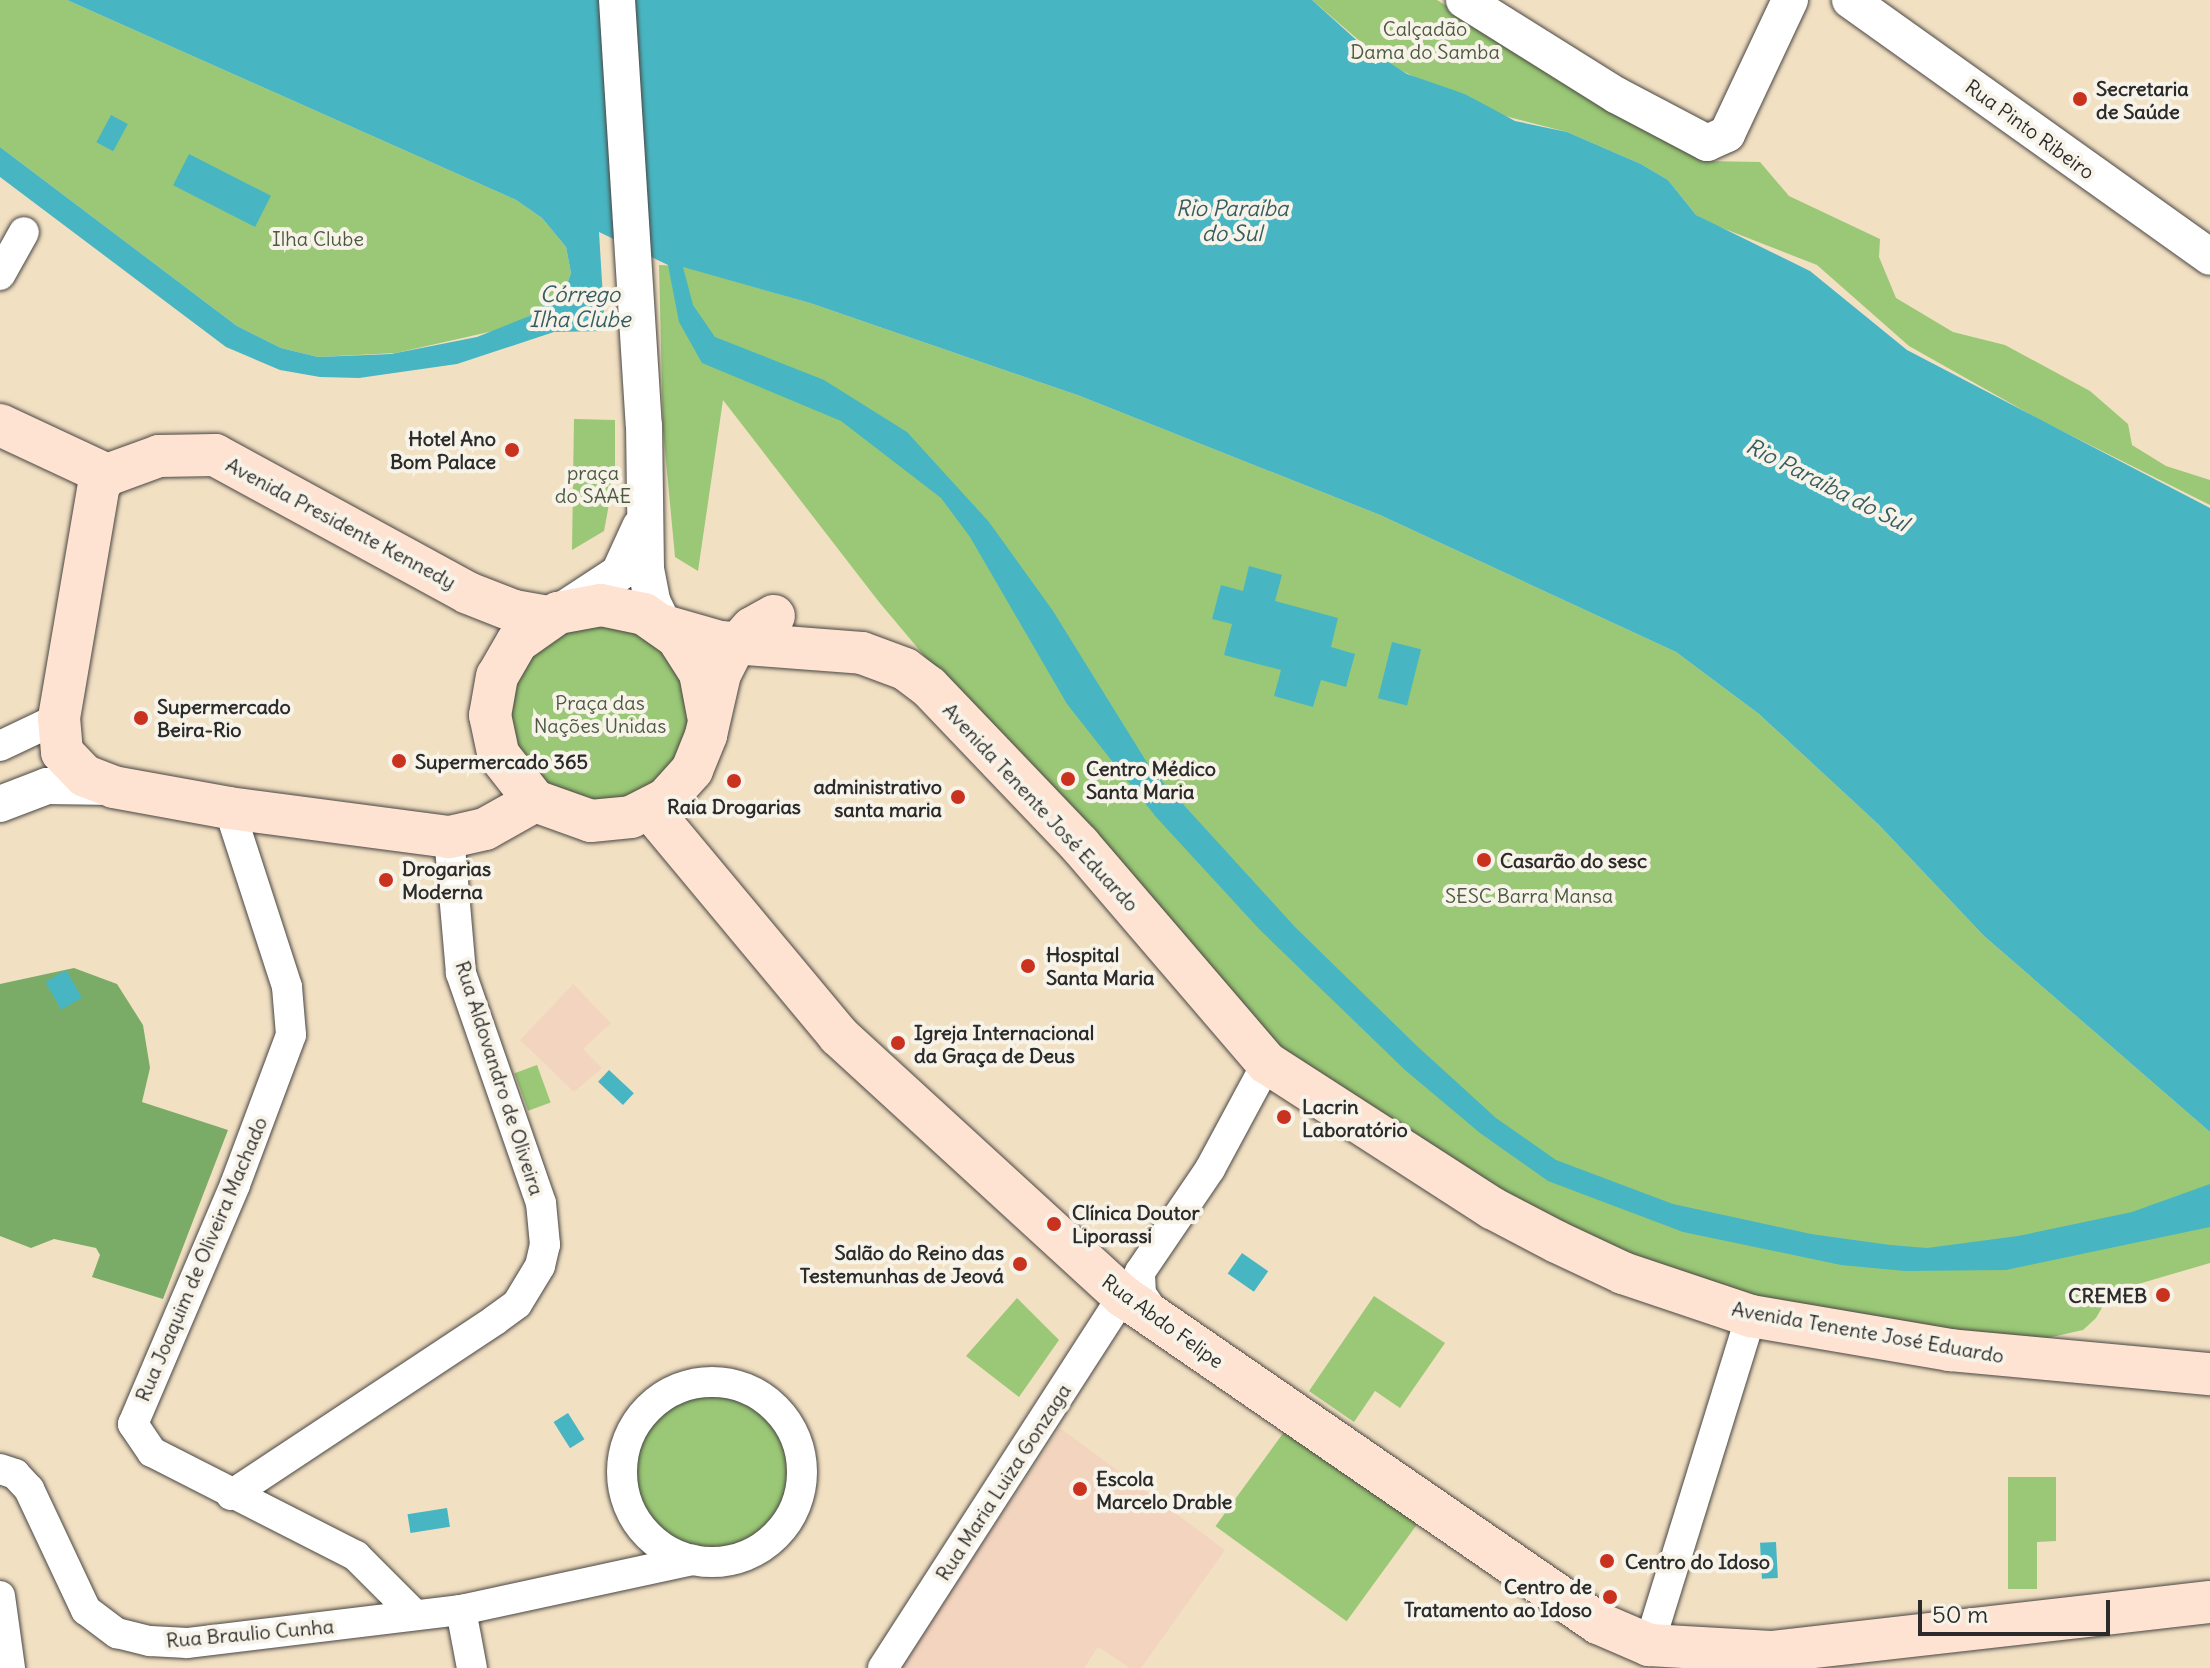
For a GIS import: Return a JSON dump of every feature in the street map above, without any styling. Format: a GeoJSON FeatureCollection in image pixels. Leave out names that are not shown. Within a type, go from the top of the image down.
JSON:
{"type":"FeatureCollection","features":[{"type":"Feature","properties":{"kind":"main road"},"geometry":{"type":"LineString","coordinates":[[0,425],[107,475],[93,501],[59,723],[69,764],[114,787],[229,808],[449,837],[485,829],[535,801]]}},
{"type":"Feature","properties":{"kind":"main road","name":"Avenida Presidente Kennedy"},"geometry":{"type":"LineString","coordinates":[[107,475],[174,453],[215,455],[468,593],[514,611],[553,615]]}},
{"type":"Feature","properties":{"kind":"main road"},"geometry":{"type":"LineString","coordinates":[[708,715],[695,660],[664,626],[623,607],[601,605],[553,615],[506,658],[491,705],[498,754],[535,801],[591,821],[650,809],[692,770],[708,715],[736,644],[774,616]]}},
{"type":"Feature","properties":{"kind":"main road","name":"Avenida Tenente José Eduardo"},"geometry":{"type":"LineString","coordinates":[[664,626],[736,644],[883,657],[929,687],[1103,869],[1267,1063],[1492,1208],[1557,1242],[1623,1273],[1751,1316],[1950,1350],[2210,1374]]}},
{"type":"Feature","properties":{"kind":"main road","name":"Rua Abdo Felipe"},"geometry":{"type":"LineString","coordinates":[[650,809],[839,1036],[1123,1296],[1582,1615],[1656,1657]]}},
{"type":"Feature","properties":{"kind":"main road"},"geometry":{"type":"LineString","coordinates":[[1656,1657],[1758,1660],[2210,1602]]}},
{"type":"Feature","properties":{"kind":"street"},"geometry":{"type":"LineString","coordinates":[[617,0],[644,425],[649,592],[664,626]]}},
{"type":"Feature","properties":{"kind":"street"},"geometry":{"type":"LineString","coordinates":[[1464,0],[1693,137],[1714,143],[1727,134],[1790,0]]}},
{"type":"Feature","properties":{"kind":"street","name":"Rua Pinto Ribeiro"},"geometry":{"type":"LineString","coordinates":[[1850,0],[2210,257]]}},
{"type":"Feature","properties":{"kind":"street"},"geometry":{"type":"LineString","coordinates":[[0,275],[24,232]]}},
{"type":"Feature","properties":{"kind":"street"},"geometry":{"type":"LineString","coordinates":[[553,615],[619,573],[637,540],[646,499]]}},
{"type":"Feature","properties":{"kind":"street"},"geometry":{"type":"LineString","coordinates":[[0,746],[59,723]]}},
{"type":"Feature","properties":{"kind":"street"},"geometry":{"type":"LineString","coordinates":[[0,802],[36,765],[59,723]]}},
{"type":"Feature","properties":{"kind":"street"},"geometry":{"type":"LineString","coordinates":[[0,802],[47,786],[114,787]]}},
{"type":"Feature","properties":{"kind":"street","name":"Rua Joaquim de Oliveira Machado"},"geometry":{"type":"LineString","coordinates":[[229,808],[287,987],[291,1035],[235,1185],[133,1424],[152,1452],[231,1495],[356,1556],[415,1615]]}},
{"type":"Feature","properties":{"kind":"street","name":"Rua Aldovandro de Oliveira"},"geometry":{"type":"LineString","coordinates":[[231,1495],[517,1304],[540,1266],[545,1245],[541,1203],[461,973],[449,837]]}},
{"type":"Feature","properties":{"kind":"street"},"geometry":{"type":"LineString","coordinates":[[1164,1324],[1141,1294],[1140,1272],[1210,1169],[1267,1063]]}},
{"type":"Feature","properties":{"kind":"street","name":"Rua Maria Luiza Gonzaga"},"geometry":{"type":"LineString","coordinates":[[883,1668],[1123,1296]]}},
{"type":"Feature","properties":{"kind":"street"},"geometry":{"type":"LineString","coordinates":[[1656,1657],[1751,1316]]}},
{"type":"Feature","properties":{"kind":"street"},"geometry":{"type":"LineString","coordinates":[[702,1382],[724,1382],[758,1394],[785,1417],[800,1449],[802,1484],[787,1523],[770,1542],[729,1561],[693,1560],[663,1548],[640,1527],[622,1482],[624,1450],[644,1412],[661,1397],[702,1382]]}},
{"type":"Feature","properties":{"kind":"street","name":"Rua Braulio Cunha"},"geometry":{"type":"LineString","coordinates":[[0,1469],[15,1474],[29,1489],[73,1589],[93,1618],[128,1636],[190,1655],[415,1615],[461,1610],[693,1560]]}},
{"type":"Feature","properties":{"kind":"street"},"geometry":{"type":"LineString","coordinates":[[0,1596],[10,1668]]}},
{"type":"Feature","properties":{"kind":"street"},"geometry":{"type":"LineString","coordinates":[[461,1610],[472,1668]]}},
{"type":"Feature","properties":{"kind":"shaded area"},"geometry":{"type":"Polygon","coordinates":[[[573,984],[611,1023],[583,1049],[602,1068],[574,1092],[520,1040],[573,984]]]}},
{"type":"Feature","properties":{"kind":"shaded area","name":"Escola Marcelo Drable"},"geometry":{"type":"Polygon","coordinates":[[[1060,1428],[1225,1550],[1141,1668],[1130,1668],[1098,1647],[1084,1668],[898,1668],[1060,1428]]]}},
{"type":"Feature","properties":{"kind":"green space","name":"Ilha Clube"},"geometry":{"type":"Polygon","coordinates":[[[0,0],[67,0],[516,200],[542,218],[566,247],[571,273],[566,287],[532,315],[502,329],[396,353],[318,357],[281,348],[237,326],[0,147],[0,0]]]}},
{"type":"Feature","properties":{"kind":"green space","name":"Calçadão Dama do Samba"},"geometry":{"type":"Polygon","coordinates":[[[1312,0],[1437,0],[1704,161],[1760,162],[1789,196],[1880,239],[1879,257],[1896,298],[1953,332],[2005,345],[2090,391],[2128,424],[2132,445],[2166,466],[2210,480],[2210,505],[2040,420],[1909,346],[1817,265],[1696,215],[1668,180],[1641,164],[1567,132],[1501,115],[1465,94],[1426,83],[1383,61],[1312,0]]]}},
{"type":"Feature","properties":{"kind":"green space","name":"SESC Barra Mansa"},"geometry":{"type":"Polygon","coordinates":[[[659,265],[682,266],[810,303],[1080,396],[1380,515],[1676,652],[1759,714],[1879,825],[1984,936],[2210,1132],[2210,1263],[2111,1292],[2096,1318],[2083,1330],[2034,1341],[1694,1297],[1322,1100],[1106,872],[879,602],[723,400],[698,571],[675,557],[663,429],[659,265]]]}},
{"type":"Feature","properties":{"kind":"green space","name":"praça do SAAE"},"geometry":{"type":"Polygon","coordinates":[[[574,419],[615,420],[615,472],[604,531],[572,550],[574,419]]]}},
{"type":"Feature","properties":{"kind":"green space","name":"Praça das Nações Unidas"},"geometry":{"type":"Polygon","coordinates":[[[606,617],[680,657],[689,672],[688,758],[621,811],[537,791],[501,713],[540,637],[606,617]]]}},
{"type":"Feature","properties":{"kind":"green space"},"geometry":{"type":"Polygon","coordinates":[[[74,968],[117,984],[143,1025],[150,1068],[142,1102],[228,1130],[163,1299],[92,1277],[100,1255],[96,1248],[54,1239],[31,1248],[0,1236],[0,984],[74,968]]]}},
{"type":"Feature","properties":{"kind":"green space"},"geometry":{"type":"Polygon","coordinates":[[[537,1065],[551,1103],[528,1111],[514,1073],[537,1065]]]}},
{"type":"Feature","properties":{"kind":"green space"},"geometry":{"type":"Polygon","coordinates":[[[1374,1296],[1445,1343],[1400,1408],[1375,1391],[1354,1422],[1309,1391],[1374,1296]]]}},
{"type":"Feature","properties":{"kind":"green space"},"geometry":{"type":"Polygon","coordinates":[[[1017,1298],[1059,1340],[1019,1397],[966,1356],[1017,1298]]]}},
{"type":"Feature","properties":{"kind":"green space"},"geometry":{"type":"Polygon","coordinates":[[[712,1388],[744,1394],[771,1412],[789,1439],[795,1471],[789,1503],[771,1530],[744,1548],[712,1554],[680,1548],[653,1530],[635,1503],[629,1471],[635,1439],[653,1412],[680,1394],[712,1388]]]}},
{"type":"Feature","properties":{"kind":"green space"},"geometry":{"type":"Polygon","coordinates":[[[1289,1425],[1420,1520],[1347,1621],[1216,1526],[1289,1425]]]}},
{"type":"Feature","properties":{"kind":"green space"},"geometry":{"type":"Polygon","coordinates":[[[2008,1477],[2056,1477],[2056,1541],[2037,1542],[2037,1589],[2008,1589],[2008,1477]]]}},
{"type":"Feature","properties":{"kind":"water"},"geometry":{"type":"Polygon","coordinates":[[[67,0],[1312,0],[1362,45],[1407,74],[1465,94],[1515,121],[1567,132],[1641,164],[1668,180],[1696,215],[1810,271],[1907,350],[2210,508],[2210,1132],[1984,936],[1879,825],[1759,714],[1676,652],[1380,515],[1080,396],[810,303],[683,267],[693,305],[715,337],[824,380],[907,432],[989,522],[1053,611],[1151,769],[1295,927],[1417,1046],[1496,1118],[1556,1160],[1673,1204],[1811,1234],[1890,1245],[1927,1248],[2018,1236],[2132,1212],[2210,1184],[2210,1227],[2006,1270],[1905,1271],[1841,1265],[1683,1232],[1548,1181],[1480,1133],[1405,1070],[1260,930],[1156,817],[1067,704],[970,537],[941,498],[841,421],[702,363],[679,322],[668,265],[599,232],[605,331],[554,332],[457,364],[359,378],[320,377],[280,370],[226,347],[0,177],[0,147],[237,326],[281,348],[318,357],[391,354],[477,337],[532,315],[566,287],[571,273],[566,247],[542,218],[516,200],[67,0]]]}},
{"type":"Feature","properties":{"kind":"water"},"geometry":{"type":"Polygon","coordinates":[[[111,115],[128,124],[113,151],[96,142],[111,115]]]}},
{"type":"Feature","properties":{"kind":"water"},"geometry":{"type":"Polygon","coordinates":[[[189,154],[271,196],[255,227],[173,185],[189,154]]]}},
{"type":"Feature","properties":{"kind":"water"},"geometry":{"type":"Polygon","coordinates":[[[1249,566],[1282,575],[1275,601],[1338,618],[1331,647],[1355,654],[1346,687],[1321,680],[1313,707],[1274,696],[1281,670],[1224,655],[1232,624],[1212,619],[1221,585],[1243,591],[1249,566]]]}},
{"type":"Feature","properties":{"kind":"water"},"geometry":{"type":"Polygon","coordinates":[[[1392,642],[1421,649],[1407,706],[1378,698],[1392,642]]]}},
{"type":"Feature","properties":{"kind":"water"},"geometry":{"type":"Polygon","coordinates":[[[66,970],[82,998],[61,1010],[45,982],[66,970]]]}},
{"type":"Feature","properties":{"kind":"water"},"geometry":{"type":"Polygon","coordinates":[[[609,1070],[634,1093],[623,1105],[598,1082],[609,1070]]]}},
{"type":"Feature","properties":{"kind":"water"},"geometry":{"type":"Polygon","coordinates":[[[1242,1253],[1268,1271],[1254,1292],[1228,1273],[1242,1253]]]}},
{"type":"Feature","properties":{"kind":"water"},"geometry":{"type":"Polygon","coordinates":[[[568,1413],[584,1439],[570,1448],[554,1422],[568,1413]]]}},
{"type":"Feature","properties":{"kind":"water"},"geometry":{"type":"Polygon","coordinates":[[[447,1508],[450,1527],[410,1533],[407,1514],[447,1508]]]}},
{"type":"Feature","properties":{"kind":"water"},"geometry":{"type":"Polygon","coordinates":[[[1776,1542],[1778,1578],[1762,1579],[1760,1543],[1776,1542]]]}},
{"type":"Feature","properties":{"kind":"place","name":"Secretaria de Saúde"},"geometry":{"type":"Point","coordinates":[2080,99]}},
{"type":"Feature","properties":{"kind":"place","name":"Hotel Ano Bom Palace"},"geometry":{"type":"Point","coordinates":[512,450]}},
{"type":"Feature","properties":{"kind":"place","name":"Supermercado Beira-Rio"},"geometry":{"type":"Point","coordinates":[141,718]}},
{"type":"Feature","properties":{"kind":"place","name":"Supermercado 365"},"geometry":{"type":"Point","coordinates":[399,761]}},
{"type":"Feature","properties":{"kind":"place","name":"Centro Médico Santa Maria"},"geometry":{"type":"Point","coordinates":[1068,779]}},
{"type":"Feature","properties":{"kind":"place","name":"Raia Drogarias"},"geometry":{"type":"Point","coordinates":[734,781]}},
{"type":"Feature","properties":{"kind":"place","name":"administrativo santa maria"},"geometry":{"type":"Point","coordinates":[958,797]}},
{"type":"Feature","properties":{"kind":"place","name":"Casarão do sesc"},"geometry":{"type":"Point","coordinates":[1484,860]}},
{"type":"Feature","properties":{"kind":"place","name":"Drogarias Moderna"},"geometry":{"type":"Point","coordinates":[386,880]}},
{"type":"Feature","properties":{"kind":"place","name":"Hospital Santa Maria"},"geometry":{"type":"Point","coordinates":[1028,966]}},
{"type":"Feature","properties":{"kind":"place","name":"Igreja Internacional da Graça de Deus"},"geometry":{"type":"Point","coordinates":[898,1043]}},
{"type":"Feature","properties":{"kind":"place","name":"Lacrin Laboratório"},"geometry":{"type":"Point","coordinates":[1284,1117]}},
{"type":"Feature","properties":{"kind":"place","name":"Clínica Doutor Liporassi"},"geometry":{"type":"Point","coordinates":[1054,1224]}},
{"type":"Feature","properties":{"kind":"place","name":"Salão do Reino das Testemunhas de Jeová"},"geometry":{"type":"Point","coordinates":[1020,1264]}},
{"type":"Feature","properties":{"kind":"place","name":"CREMEB"},"geometry":{"type":"Point","coordinates":[2163,1295]}},
{"type":"Feature","properties":{"kind":"place","name":"Escola Marcelo Drable"},"geometry":{"type":"Point","coordinates":[1080,1489]}},
{"type":"Feature","properties":{"kind":"place","name":"Centro do Idoso"},"geometry":{"type":"Point","coordinates":[1607,1561]}},
{"type":"Feature","properties":{"kind":"place","name":"Centro de Tratamento ao Idoso"},"geometry":{"type":"Point","coordinates":[1610,1597]}},
{"type":"Feature","properties":{"kind":"water label","name":"Rio Paraíba do Sul"},"geometry":{"type":"Point","coordinates":[1232,220]}},
{"type":"Feature","properties":{"kind":"water label","name":"Córrego Ilha Clube"},"geometry":{"type":"Point","coordinates":[580,306]}},
{"type":"Feature","properties":{"kind":"water label","name":"Rio Paraíba do Sul"},"geometry":{"type":"Point","coordinates":[1827,485]}}]}
